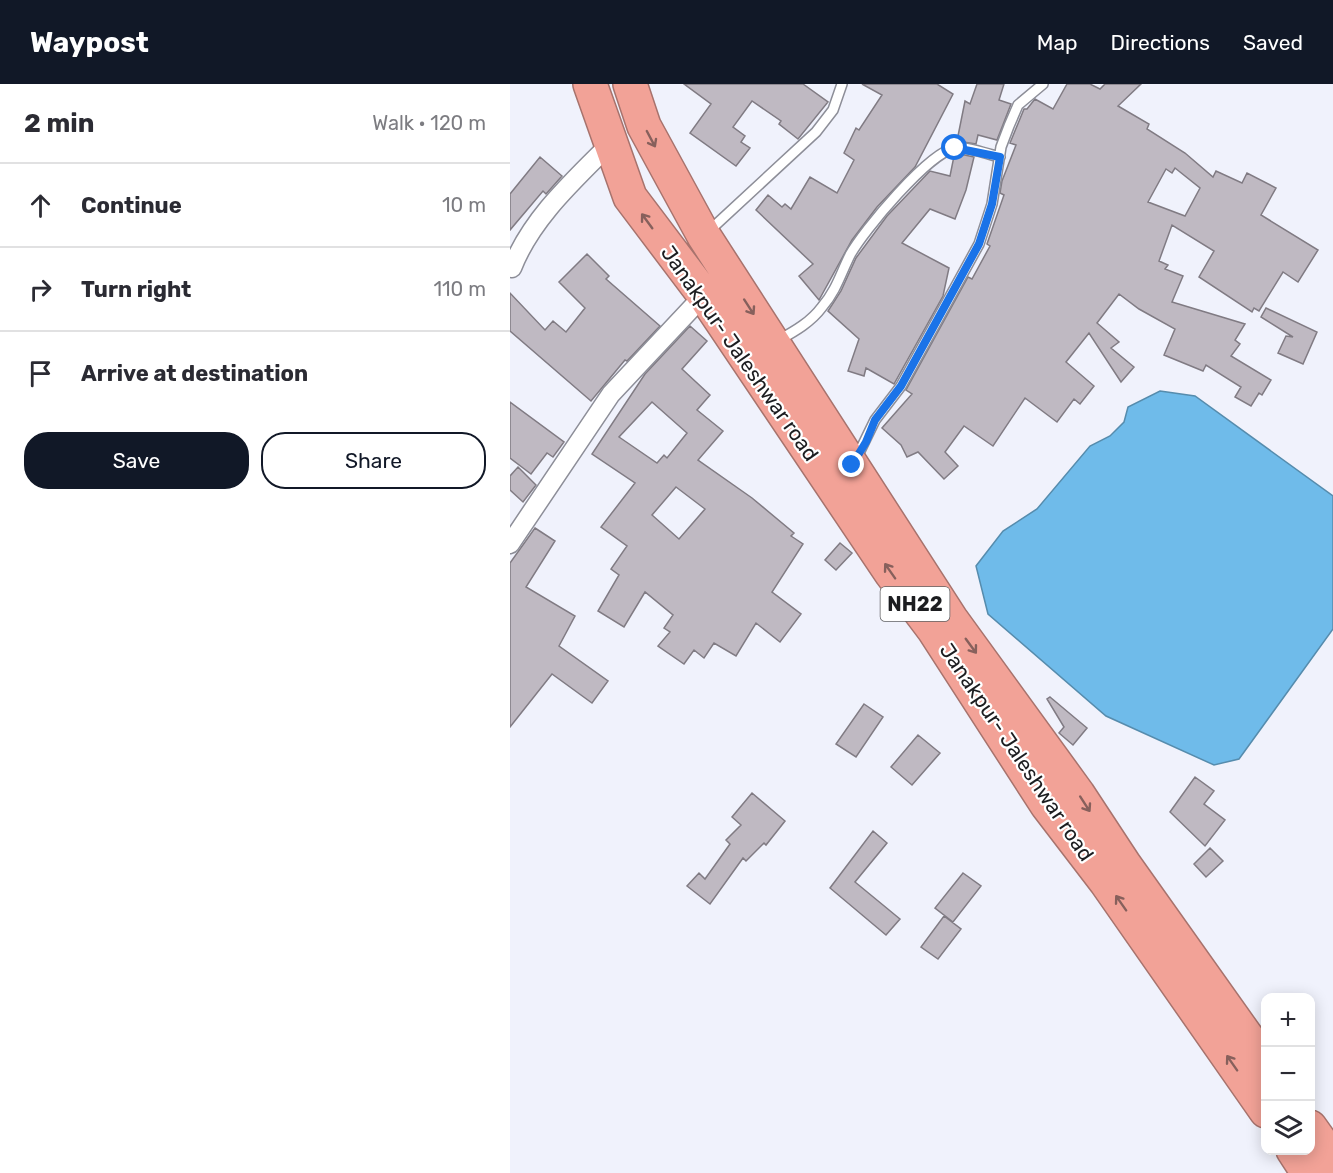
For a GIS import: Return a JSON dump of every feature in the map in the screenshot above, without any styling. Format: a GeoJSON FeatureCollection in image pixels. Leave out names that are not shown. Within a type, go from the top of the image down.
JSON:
{"type":"FeatureCollection","features":[{"type":"Feature","properties":{"kind":"highway","name":"Janakpur- Jaleshwar road"},"geometry":{"type":"LineString","coordinates":[[590,84],[609,145],[630,197],[704,295],[891,573],[934,630],[1047,805],[1106,882],[1261,1105]]}},
{"type":"Feature","properties":{"kind":"highway","name":"Janakpur- Jaleshwar road"},"geometry":{"type":"LineString","coordinates":[[630,84],[644,126],[704,236],[951,619],[1078,794],[1131,874],[1261,1057]]}},
{"type":"Feature","properties":{"kind":"highway"},"geometry":{"type":"LineString","coordinates":[[1315,1133],[1333,1159]]}},
{"type":"Feature","properties":{"kind":"highway"},"geometry":{"type":"LineString","coordinates":[[1296,1155],[1308,1173]]}},
{"type":"Feature","properties":{"kind":"street"},"geometry":{"type":"LineString","coordinates":[[512,268],[520,246],[553,204],[609,145]]}},
{"type":"Feature","properties":{"kind":"street"},"geometry":{"type":"LineString","coordinates":[[510,544],[611,393],[704,295]]}},
{"type":"Feature","properties":{"kind":"lane"},"geometry":{"type":"LineString","coordinates":[[704,236],[816,132],[833,110],[842,84]]}},
{"type":"Feature","properties":{"kind":"lane"},"geometry":{"type":"LineString","coordinates":[[852,465],[866,442],[875,420],[901,386],[979,244],[992,204],[1001,147],[1018,105],[1043,84]]}},
{"type":"Feature","properties":{"kind":"lane"},"geometry":{"type":"LineString","coordinates":[[773,343],[800,328],[822,309],[837,287],[851,254],[869,225],[933,158],[955,148],[1000,157]]}},
{"type":"Feature","properties":{"kind":"water"},"geometry":{"type":"Polygon","coordinates":[[[1160,391],[1195,396],[1333,496],[1333,629],[1239,759],[1214,765],[1106,716],[988,614],[976,566],[1003,531],[1037,509],[1090,446],[1110,436],[1124,422],[1128,407],[1160,391]]]}},
{"type":"Feature","properties":{"kind":"building"},"geometry":{"type":"Polygon","coordinates":[[[684,84],[803,84],[828,102],[798,139],[779,124],[781,121],[752,101],[733,127],[745,136],[741,142],[750,148],[736,166],[690,133],[711,104],[684,84]]]}},
{"type":"Feature","properties":{"kind":"building"},"geometry":{"type":"Polygon","coordinates":[[[862,84],[937,84],[953,94],[915,167],[877,207],[852,240],[819,300],[799,276],[813,264],[756,210],[768,195],[782,207],[785,204],[791,209],[810,177],[837,193],[854,160],[844,153],[856,128],[859,130],[882,95],[862,84]]]}},
{"type":"Feature","properties":{"kind":"building"},"geometry":{"type":"Polygon","coordinates":[[[977,84],[1004,84],[999,100],[1011,104],[997,140],[978,135],[976,144],[957,141],[965,101],[970,104],[977,84]]]}},
{"type":"Feature","properties":{"kind":"building"},"geometry":{"type":"Polygon","coordinates":[[[1067,84],[1090,84],[1100,89],[1105,84],[1141,84],[1118,106],[1149,124],[1147,129],[1185,153],[1213,177],[1216,171],[1242,183],[1247,173],[1276,188],[1261,215],[1318,250],[1298,282],[1283,272],[1259,311],[1254,308],[1252,312],[1199,277],[1214,251],[1172,225],[1159,261],[1168,265],[1165,269],[1183,276],[1172,302],[1245,324],[1235,340],[1240,344],[1231,356],[1271,380],[1262,395],[1259,393],[1251,406],[1235,397],[1241,387],[1206,365],[1203,371],[1164,355],[1175,329],[1139,309],[1119,294],[1097,323],[1119,342],[1111,348],[1134,367],[1121,382],[1089,333],[1066,362],[1094,386],[1080,404],[1074,399],[1057,422],[1025,398],[993,446],[964,426],[945,452],[958,466],[944,479],[918,452],[907,457],[901,445],[882,428],[912,394],[906,390],[968,277],[972,279],[990,246],[987,244],[1004,195],[1000,193],[1002,181],[1016,145],[1010,143],[1024,109],[1027,109],[1035,99],[1053,109],[1067,84]],[[1175,168],[1172,173],[1166,169],[1148,202],[1185,216],[1200,188],[1175,168]]]}},
{"type":"Feature","properties":{"kind":"building"},"geometry":{"type":"Polygon","coordinates":[[[960,154],[974,157],[966,190],[955,219],[930,209],[902,243],[949,268],[943,296],[894,384],[866,368],[864,376],[848,371],[859,339],[828,311],[841,291],[856,258],[887,216],[930,171],[950,176],[954,156],[960,154]]]}},
{"type":"Feature","properties":{"kind":"building"},"geometry":{"type":"Polygon","coordinates":[[[540,157],[562,176],[546,194],[543,191],[510,230],[510,194],[540,157]]]}},
{"type":"Feature","properties":{"kind":"building"},"geometry":{"type":"Polygon","coordinates":[[[587,254],[609,276],[606,279],[660,326],[627,361],[625,360],[591,401],[510,331],[510,293],[545,330],[553,321],[566,332],[585,308],[559,282],[587,254]]]}},
{"type":"Feature","properties":{"kind":"building"},"geometry":{"type":"Polygon","coordinates":[[[1266,308],[1317,332],[1303,364],[1278,353],[1286,336],[1293,337],[1261,317],[1266,308]]]}},
{"type":"Feature","properties":{"kind":"building"},"geometry":{"type":"Polygon","coordinates":[[[690,326],[707,341],[682,369],[710,395],[697,410],[723,431],[698,460],[752,498],[794,533],[791,536],[803,544],[772,592],[801,614],[780,642],[756,623],[736,656],[714,643],[704,658],[694,650],[684,664],[658,646],[670,632],[664,628],[673,615],[645,592],[624,627],[598,611],[619,575],[611,569],[627,546],[601,527],[635,483],[592,454],[645,374],[690,326]],[[652,402],[619,437],[657,463],[664,455],[667,458],[687,433],[652,402]],[[676,487],[652,515],[679,539],[705,509],[676,487]]]}},
{"type":"Feature","properties":{"kind":"building"},"geometry":{"type":"Polygon","coordinates":[[[510,402],[564,442],[553,457],[547,453],[531,474],[510,458],[510,402]]]}},
{"type":"Feature","properties":{"kind":"building"},"geometry":{"type":"Polygon","coordinates":[[[518,467],[536,485],[523,502],[510,490],[510,476],[518,467]]]}},
{"type":"Feature","properties":{"kind":"building"},"geometry":{"type":"Polygon","coordinates":[[[535,528],[555,541],[526,587],[575,616],[559,646],[608,681],[592,703],[552,674],[510,727],[510,563],[535,528]]]}},
{"type":"Feature","properties":{"kind":"building"},"geometry":{"type":"Polygon","coordinates":[[[840,543],[852,553],[836,570],[825,560],[840,543]]]}},
{"type":"Feature","properties":{"kind":"building"},"geometry":{"type":"Polygon","coordinates":[[[1050,697],[1087,728],[1073,745],[1059,733],[1064,727],[1047,699],[1050,697]]]}},
{"type":"Feature","properties":{"kind":"building"},"geometry":{"type":"Polygon","coordinates":[[[864,704],[883,717],[856,757],[836,744],[864,704]]]}},
{"type":"Feature","properties":{"kind":"building"},"geometry":{"type":"Polygon","coordinates":[[[918,735],[940,753],[912,785],[891,767],[918,735]]]}},
{"type":"Feature","properties":{"kind":"building"},"geometry":{"type":"Polygon","coordinates":[[[1195,777],[1214,791],[1204,804],[1225,820],[1205,846],[1170,812],[1195,777]]]}},
{"type":"Feature","properties":{"kind":"building"},"geometry":{"type":"Polygon","coordinates":[[[752,793],[785,821],[766,845],[764,843],[746,861],[743,858],[710,904],[687,886],[699,873],[705,879],[730,844],[726,840],[741,825],[732,817],[752,793]]]}},
{"type":"Feature","properties":{"kind":"building"},"geometry":{"type":"Polygon","coordinates":[[[873,831],[887,843],[855,882],[900,919],[886,935],[830,888],[873,831]]]}},
{"type":"Feature","properties":{"kind":"building"},"geometry":{"type":"Polygon","coordinates":[[[1210,848],[1223,861],[1206,877],[1194,864],[1210,848]]]}},
{"type":"Feature","properties":{"kind":"building"},"geometry":{"type":"Polygon","coordinates":[[[963,873],[981,886],[953,922],[935,908],[963,873]]]}},
{"type":"Feature","properties":{"kind":"building"},"geometry":{"type":"Polygon","coordinates":[[[944,916],[961,929],[938,959],[921,947],[944,916]]]}},
{"type":"Feature","properties":{"kind":"route"},"geometry":{"type":"LineString","coordinates":[[852,465],[866,442],[875,420],[901,386],[959,282],[979,244],[992,204],[1000,157],[955,148]]}}]}
